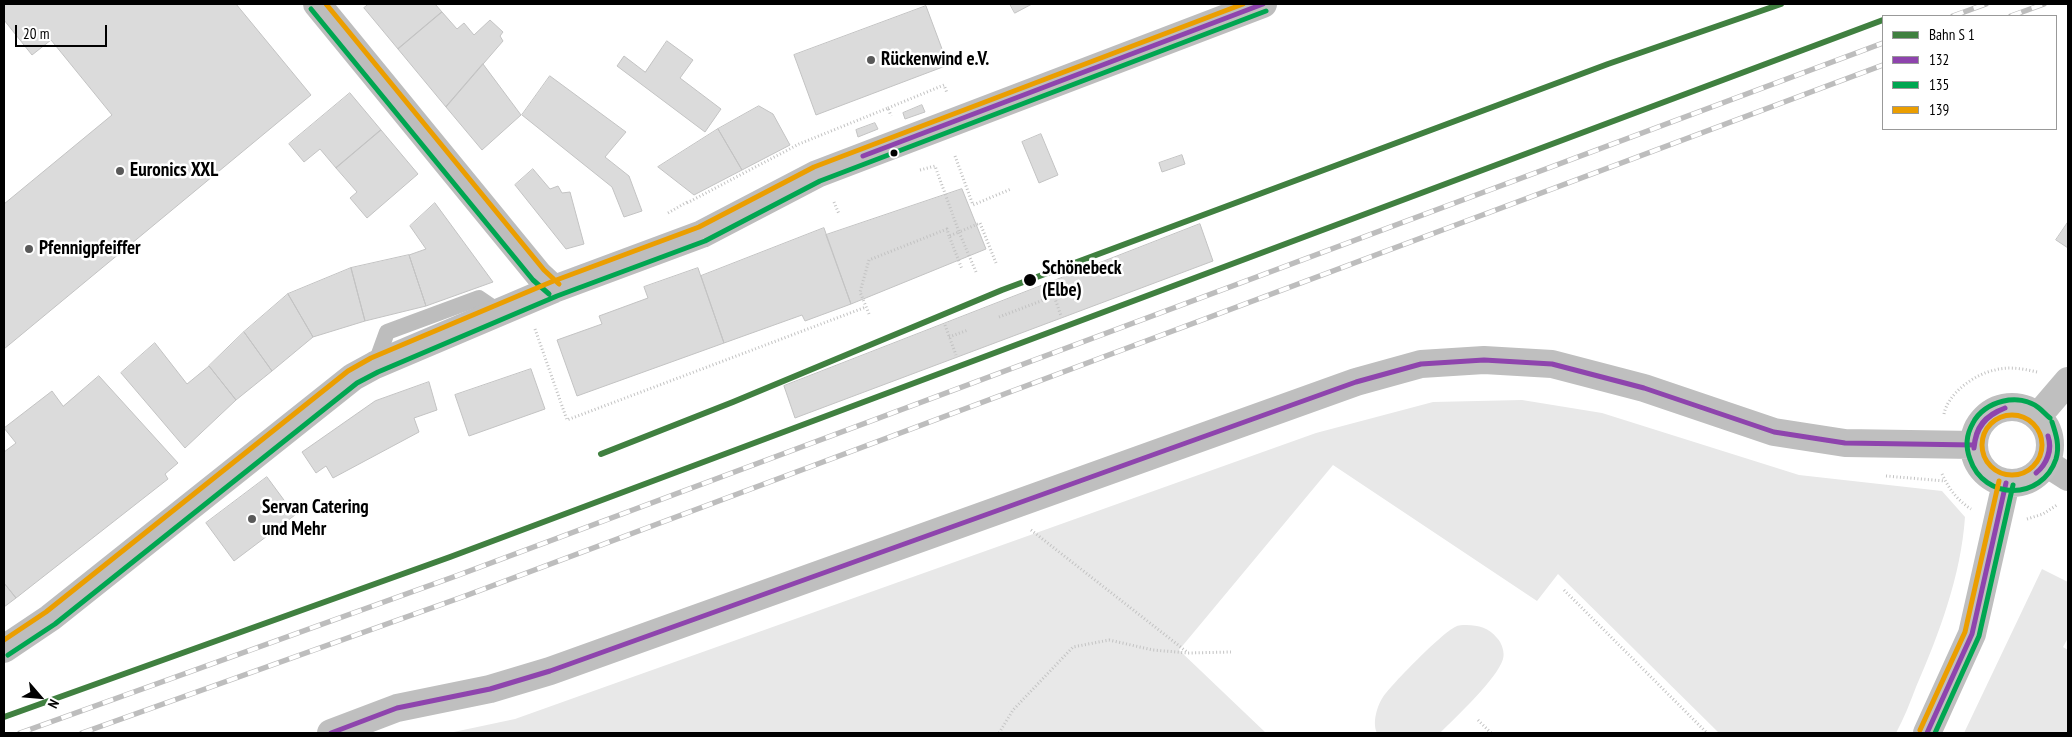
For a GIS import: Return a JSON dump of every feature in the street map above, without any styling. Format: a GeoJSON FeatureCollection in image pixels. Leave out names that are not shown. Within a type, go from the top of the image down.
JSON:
{"type":"FeatureCollection","features":[{"type":"Feature","properties":{"kind":"street"},"geometry":{"type":"LineString","coordinates":[[317,4],[533,268],[554,289]]}},
{"type":"Feature","properties":{"kind":"street"},"geometry":{"type":"LineString","coordinates":[[4,649],[50,618],[353,377],[374,365],[513,308],[554,289],[702,234],[817,174],[1263,4]]}},
{"type":"Feature","properties":{"kind":"street"},"geometry":{"type":"LineString","coordinates":[[331,733],[398,708],[490,689],[550,671],[1356,382],[1421,364],[1484,360],[1552,364],[1644,388],[1774,432],[1846,443],[1974,446]]}},
{"type":"Feature","properties":{"kind":"street"},"geometry":{"type":"LineString","coordinates":[[2038,416],[2068,380]]}},
{"type":"Feature","properties":{"kind":"street"},"geometry":{"type":"LineString","coordinates":[[2021,407],[2038,416],[2049,433],[2057,470],[2039,472],[2030,480],[2018,483],[2006,483],[1996,480],[1984,470],[1976,456],[1974,446],[1979,427],[1992,412],[2001,408],[2021,407]]}},
{"type":"Feature","properties":{"kind":"street"},"geometry":{"type":"LineString","coordinates":[[1927,733],[1972,634],[2006,483]]}},
{"type":"Feature","properties":{"kind":"path"},"geometry":{"type":"LineString","coordinates":[[954,156],[974,205],[1011,189]]}},
{"type":"Feature","properties":{"kind":"path"},"geometry":{"type":"LineString","coordinates":[[920,170],[935,166],[976,272]]}},
{"type":"Feature","properties":{"kind":"path"},"geometry":{"type":"LineString","coordinates":[[834,202],[839,214]]}},
{"type":"Feature","properties":{"kind":"path"},"geometry":{"type":"LineString","coordinates":[[949,236],[980,223],[996,263]]}},
{"type":"Feature","properties":{"kind":"path"},"geometry":{"type":"LineString","coordinates":[[869,314],[860,292],[869,260],[947,229],[962,269]]}},
{"type":"Feature","properties":{"kind":"path"},"geometry":{"type":"LineString","coordinates":[[1050,284],[1061,316]]}},
{"type":"Feature","properties":{"kind":"path"},"geometry":{"type":"LineString","coordinates":[[999,317],[1054,296]]}},
{"type":"Feature","properties":{"kind":"path"},"geometry":{"type":"LineString","coordinates":[[513,308],[567,420],[866,307]]}},
{"type":"Feature","properties":{"kind":"path"},"geometry":{"type":"LineString","coordinates":[[945,325],[956,355]]}},
{"type":"Feature","properties":{"kind":"path"},"geometry":{"type":"LineString","coordinates":[[949,336],[968,330]]}},
{"type":"Feature","properties":{"kind":"path"},"geometry":{"type":"LineString","coordinates":[[1881,475],[1945,481]]}},
{"type":"Feature","properties":{"kind":"path"},"geometry":{"type":"LineString","coordinates":[[1039,525],[1030,528],[1188,653]]}},
{"type":"Feature","properties":{"kind":"path"},"geometry":{"type":"LineString","coordinates":[[1564,590],[1707,733]]}},
{"type":"Feature","properties":{"kind":"path"},"geometry":{"type":"LineString","coordinates":[[999,733],[1013,710],[1073,647],[1109,640],[1153,650],[1188,653],[1231,652]]}},
{"type":"Feature","properties":{"kind":"path"},"geometry":{"type":"LineString","coordinates":[[1478,720],[1491,733]]}},
{"type":"Feature","properties":{"kind":"shaded area"},"geometry":{"type":"Polygon","coordinates":[[[1522,400],[1602,413],[1799,475],[1942,491],[1965,517],[1959,561],[1941,625],[1896,733],[1719,733],[1558,574],[1537,601],[1333,465],[1179,650],[1266,733],[449,733],[515,719],[1316,433],[1433,402],[1522,400]]]}},
{"type":"Feature","properties":{"kind":"shaded area"},"geometry":{"type":"Polygon","coordinates":[[[2042,569],[2068,582],[2068,638],[2063,647],[2068,650],[2068,733],[1964,733],[2042,569]]]}},
{"type":"Feature","properties":{"kind":"shaded area"},"geometry":{"type":"Polygon","coordinates":[[[1466,625],[1487,629],[1499,640],[1503,648],[1504,657],[1485,687],[1440,733],[1377,733],[1375,720],[1383,697],[1418,659],[1449,631],[1456,626],[1466,625]]]}},
{"type":"Feature","properties":{"kind":"building"},"geometry":{"type":"Polygon","coordinates":[[[4,4],[236,4],[311,95],[4,349],[4,204],[112,115],[51,40],[32,55],[4,20],[4,4]]]}},
{"type":"Feature","properties":{"kind":"building"},"geometry":{"type":"Polygon","coordinates":[[[369,4],[435,4],[442,12],[398,49],[364,8],[369,4]]]}},
{"type":"Feature","properties":{"kind":"building"},"geometry":{"type":"Polygon","coordinates":[[[1010,4],[1032,4],[1015,13],[1010,4]]]}},
{"type":"Feature","properties":{"kind":"building","name":"Rückenwind e.V."},"geometry":{"type":"Polygon","coordinates":[[[926,6],[948,65],[816,115],[794,55],[926,6]]]}},
{"type":"Feature","properties":{"kind":"building"},"geometry":{"type":"Polygon","coordinates":[[[442,12],[457,29],[464,23],[474,35],[490,20],[503,32],[500,36],[503,41],[446,107],[398,49],[442,12]]]}},
{"type":"Feature","properties":{"kind":"building"},"geometry":{"type":"Polygon","coordinates":[[[667,41],[693,60],[680,78],[721,109],[705,132],[617,66],[624,56],[645,72],[667,41]]]}},
{"type":"Feature","properties":{"kind":"building"},"geometry":{"type":"Polygon","coordinates":[[[483,64],[521,115],[482,150],[446,107],[483,64]]]}},
{"type":"Feature","properties":{"kind":"building"},"geometry":{"type":"Polygon","coordinates":[[[550,76],[626,132],[605,157],[629,176],[642,211],[624,217],[612,187],[522,115],[550,76]]]}},
{"type":"Feature","properties":{"kind":"building"},"geometry":{"type":"Polygon","coordinates":[[[350,93],[381,130],[336,168],[320,149],[304,162],[289,144],[350,93]]]}},
{"type":"Feature","properties":{"kind":"building"},"geometry":{"type":"Polygon","coordinates":[[[922,105],[925,112],[905,119],[903,113],[922,105]]]}},
{"type":"Feature","properties":{"kind":"building"},"geometry":{"type":"Polygon","coordinates":[[[759,106],[773,114],[790,145],[742,170],[718,129],[759,106]]]}},
{"type":"Feature","properties":{"kind":"building"},"geometry":{"type":"Polygon","coordinates":[[[875,123],[878,129],[858,137],[856,130],[875,123]]]}},
{"type":"Feature","properties":{"kind":"building"},"geometry":{"type":"Polygon","coordinates":[[[718,129],[742,170],[694,195],[658,167],[718,129]]]}},
{"type":"Feature","properties":{"kind":"building"},"geometry":{"type":"Polygon","coordinates":[[[381,130],[418,174],[367,218],[350,198],[357,192],[336,168],[381,130]]]}},
{"type":"Feature","properties":{"kind":"building"},"geometry":{"type":"Polygon","coordinates":[[[1041,134],[1058,175],[1039,183],[1022,142],[1041,134]]]}},
{"type":"Feature","properties":{"kind":"building"},"geometry":{"type":"Polygon","coordinates":[[[1182,155],[1185,164],[1162,172],[1159,163],[1182,155]]]}},
{"type":"Feature","properties":{"kind":"building"},"geometry":{"type":"Polygon","coordinates":[[[533,169],[550,189],[558,186],[562,193],[570,192],[584,244],[566,249],[515,185],[533,169]]]}},
{"type":"Feature","properties":{"kind":"building"},"geometry":{"type":"Polygon","coordinates":[[[962,189],[986,249],[851,304],[826,235],[962,189]]]}},
{"type":"Feature","properties":{"kind":"building"},"geometry":{"type":"Polygon","coordinates":[[[435,203],[493,282],[426,306],[409,255],[426,249],[410,226],[435,203]]]}},
{"type":"Feature","properties":{"kind":"building"},"geometry":{"type":"Polygon","coordinates":[[[2068,222],[2068,248],[2056,240],[2068,222]]]}},
{"type":"Feature","properties":{"kind":"building"},"geometry":{"type":"Polygon","coordinates":[[[1200,224],[1213,261],[795,418],[784,386],[1200,224]]]}},
{"type":"Feature","properties":{"kind":"building"},"geometry":{"type":"Polygon","coordinates":[[[824,228],[851,304],[805,321],[802,315],[724,343],[701,276],[824,228]]]}},
{"type":"Feature","properties":{"kind":"building"},"geometry":{"type":"Polygon","coordinates":[[[409,255],[426,306],[365,321],[351,268],[409,255]]]}},
{"type":"Feature","properties":{"kind":"building"},"geometry":{"type":"Polygon","coordinates":[[[351,268],[365,321],[313,337],[288,294],[351,268]]]}},
{"type":"Feature","properties":{"kind":"building"},"geometry":{"type":"Polygon","coordinates":[[[698,268],[724,343],[577,396],[557,340],[602,324],[599,316],[648,298],[644,287],[698,268]]]}},
{"type":"Feature","properties":{"kind":"building"},"geometry":{"type":"Polygon","coordinates":[[[288,294],[313,337],[272,371],[244,332],[288,294]]]}},
{"type":"Feature","properties":{"kind":"building"},"geometry":{"type":"Polygon","coordinates":[[[244,332],[272,371],[236,400],[209,366],[244,332]]]}},
{"type":"Feature","properties":{"kind":"building"},"geometry":{"type":"Polygon","coordinates":[[[155,343],[187,384],[209,366],[236,400],[185,448],[121,373],[155,343]]]}},
{"type":"Feature","properties":{"kind":"building"},"geometry":{"type":"Polygon","coordinates":[[[531,369],[545,409],[469,436],[455,395],[531,369]]]}},
{"type":"Feature","properties":{"kind":"building"},"geometry":{"type":"Polygon","coordinates":[[[99,376],[178,463],[165,474],[168,479],[16,598],[4,583],[4,452],[16,443],[4,428],[52,391],[63,406],[99,376]]]}},
{"type":"Feature","properties":{"kind":"building"},"geometry":{"type":"Polygon","coordinates":[[[429,382],[437,410],[414,418],[419,432],[333,478],[326,466],[316,473],[302,452],[375,401],[429,382]]]}},
{"type":"Feature","properties":{"kind":"building"},"geometry":{"type":"Polygon","coordinates":[[[267,477],[295,515],[234,561],[206,523],[267,477]]]}},
{"type":"Feature","properties":{"kind":"building"},"geometry":{"type":"Polygon","coordinates":[[[4,583],[16,598],[4,607],[4,583]]]}},
{"type":"Feature","properties":{"kind":"railway"},"geometry":{"type":"LineString","coordinates":[[1956,15],[1986,4]]}},
{"type":"Feature","properties":{"kind":"railway"},"geometry":{"type":"LineString","coordinates":[[2014,15],[2044,4]]}},
{"type":"Feature","properties":{"kind":"railway"},"geometry":{"type":"LineString","coordinates":[[20,733],[456,576],[1882,43]]}},
{"type":"Feature","properties":{"kind":"railway"},"geometry":{"type":"LineString","coordinates":[[82,733],[465,596],[1882,65]]}},
{"type":"Feature","properties":{"kind":"transit line","name":"139"},"geometry":{"type":"LineString","coordinates":[[326,4],[544,270],[559,284]]}},
{"type":"Feature","properties":{"kind":"transit line","name":"139"},"geometry":{"type":"LineString","coordinates":[[4,640],[46,612],[348,371],[371,358],[551,282],[699,227],[814,167],[1243,4]]}},
{"type":"Feature","properties":{"kind":"transit line","name":"132"},"geometry":{"type":"LineString","coordinates":[[863,156],[1263,4]]}},
{"type":"Feature","properties":{"kind":"transit line"},"geometry":{"type":"LineString","coordinates":[[601,454],[733,402],[1002,290],[1608,64],[1781,4]]}},
{"type":"Feature","properties":{"kind":"transit line","name":"135"},"geometry":{"type":"LineString","coordinates":[[311,9],[533,280],[549,294]]}},
{"type":"Feature","properties":{"kind":"transit line","name":"135"},"geometry":{"type":"LineString","coordinates":[[8,655],[55,624],[357,383],[378,372],[557,296],[705,241],[820,181],[1266,11]]}},
{"type":"Feature","properties":{"kind":"transit line"},"geometry":{"type":"LineString","coordinates":[[4,717],[450,557],[1882,20]]}},
{"type":"Feature","properties":{"kind":"transit line","name":"132"},"geometry":{"type":"LineString","coordinates":[[331,733],[397,708],[490,689],[550,671],[1356,382],[1421,364],[1484,360],[1552,364],[1644,388],[1774,432],[1845,443],[1974,445]]}},
{"type":"Feature","properties":{"kind":"transit line","name":"135"},"geometry":{"type":"LineString","coordinates":[[2050,418],[2031,403],[2022,401],[2003,401],[1985,409],[1973,423],[1967,441],[1968,454],[1977,473],[1987,483],[2000,489],[2026,489],[2039,483],[2049,473],[2056,459],[2058,449],[2052,422]]}},
{"type":"Feature","properties":{"kind":"transit line","name":"132"},"geometry":{"type":"LineString","coordinates":[[1974,448],[1976,434],[1982,423],[1992,414],[2005,408]]}},
{"type":"Feature","properties":{"kind":"transit line","name":"132"},"geometry":{"type":"LineString","coordinates":[[1974,448],[1977,434],[1983,423],[1992,415],[2005,408]]}},
{"type":"Feature","properties":{"kind":"transit line","name":"139"},"geometry":{"type":"LineString","coordinates":[[2012,415],[2029,420],[2037,428],[2042,445],[2037,462],[2029,470],[2012,475],[1995,470],[1987,462],[1982,445],[1987,428],[1995,420],[2012,415]]}},
{"type":"Feature","properties":{"kind":"transit line","name":"132"},"geometry":{"type":"LineString","coordinates":[[2036,473],[2048,456],[2048,436]]}},
{"type":"Feature","properties":{"kind":"transit line","name":"132"},"geometry":{"type":"LineString","coordinates":[[2036,473],[2048,456],[2050,446],[2048,436]]}},
{"type":"Feature","properties":{"kind":"transit line","name":"139"},"geometry":{"type":"LineString","coordinates":[[1920,730],[1965,632],[1999,481]]}},
{"type":"Feature","properties":{"kind":"transit line","name":"132"},"geometry":{"type":"LineString","coordinates":[[1927,733],[1972,634],[2006,483]]}},
{"type":"Feature","properties":{"kind":"transit line","name":"135"},"geometry":{"type":"LineString","coordinates":[[1935,733],[1979,636],[2013,485]]}},
{"type":"Feature","properties":{"kind":"place","name":"Rückenwind e.V."},"geometry":{"type":"Point","coordinates":[871,60]}},
{"type":"Feature","properties":{"kind":"place","name":"Euronics XXL"},"geometry":{"type":"Point","coordinates":[120,171]}},
{"type":"Feature","properties":{"kind":"place","name":"Pfennigpfeiffer"},"geometry":{"type":"Point","coordinates":[29,249]}},
{"type":"Feature","properties":{"kind":"place","name":"Schönebeck (Elbe)"},"geometry":{"type":"Point","coordinates":[1030,280]}},
{"type":"Feature","properties":{"kind":"place","name":"Servan Catering und Mehr"},"geometry":{"type":"Point","coordinates":[252,519]}}]}
